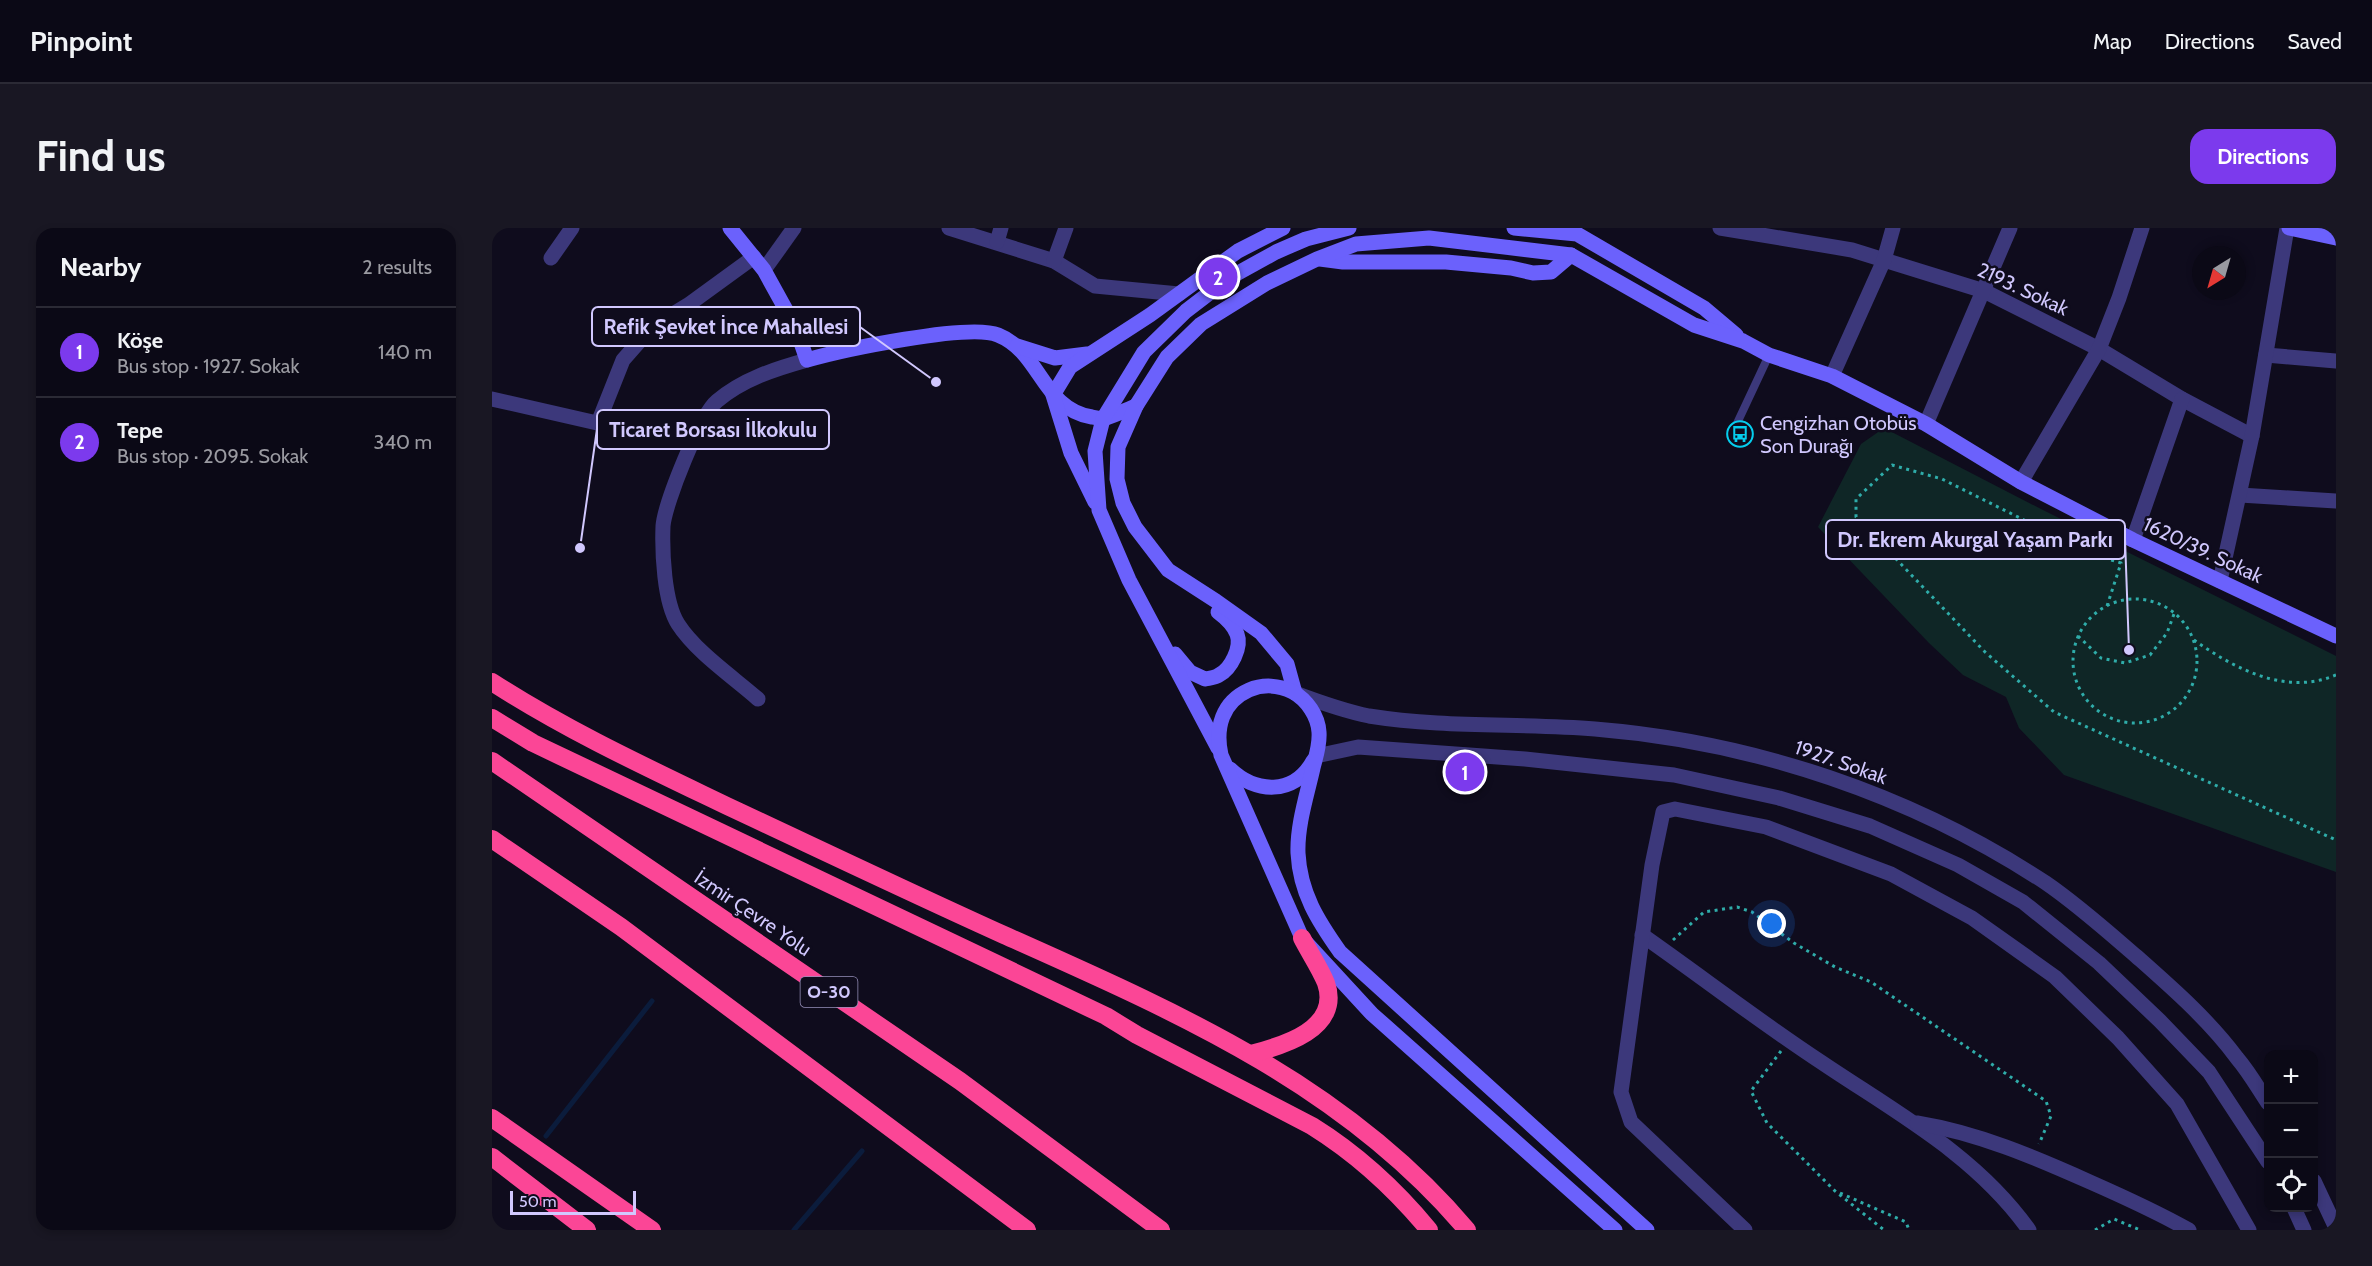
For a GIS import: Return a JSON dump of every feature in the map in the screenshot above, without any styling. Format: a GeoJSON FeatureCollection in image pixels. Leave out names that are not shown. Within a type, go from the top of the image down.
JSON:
{"type":"FeatureCollection","features":[{"type":"Feature","properties":{"kind":"highway"},"geometry":{"type":"LineString","coordinates":[[492,682],[517,698],[644,766],[910,893],[1149,1000],[1251,1054],[1323,1098],[1392,1153],[1467,1230]]}},
{"type":"Feature","properties":{"kind":"highway"},"geometry":{"type":"LineString","coordinates":[[492,718],[533,743],[1106,1016],[1137,1035],[1312,1126],[1335,1141],[1403,1199],[1430,1230]]}},
{"type":"Feature","properties":{"kind":"highway","name":"İzmir Çevre Yolu"},"geometry":{"type":"LineString","coordinates":[[492,761],[960,1082],[1161,1230]]}},
{"type":"Feature","properties":{"kind":"highway"},"geometry":{"type":"LineString","coordinates":[[492,839],[631,934],[1027,1230]]}},
{"type":"Feature","properties":{"kind":"highway"},"geometry":{"type":"LineString","coordinates":[[1251,1054],[1284,1045],[1308,1033],[1324,1014],[1327,985],[1302,938]]}},
{"type":"Feature","properties":{"kind":"highway"},"geometry":{"type":"LineString","coordinates":[[492,1118],[652,1230]]}},
{"type":"Feature","properties":{"kind":"highway"},"geometry":{"type":"LineString","coordinates":[[492,1157],[587,1230]]}},
{"type":"Feature","properties":{"kind":"main road"},"geometry":{"type":"LineString","coordinates":[[730,228],[764,270],[796,328],[807,360],[913,338],[979,331],[998,334],[1014,345],[1031,362],[1053,395],[1071,453],[1129,580],[1228,768],[1241,780],[1256,786],[1272,788],[1288,784],[1302,775],[1316,756]]}},
{"type":"Feature","properties":{"kind":"main road"},"geometry":{"type":"LineString","coordinates":[[1053,395],[1070,367],[1124,333],[1238,251],[1283,228]]}},
{"type":"Feature","properties":{"kind":"main road"},"geometry":{"type":"LineString","coordinates":[[1099,510],[1095,451],[1103,419],[1144,352],[1186,311],[1229,278],[1276,252],[1306,239],[1349,228]]}},
{"type":"Feature","properties":{"kind":"main road"},"geometry":{"type":"LineString","coordinates":[[1514,228],[1578,231],[1704,308],[1743,341]]}},
{"type":"Feature","properties":{"kind":"main road"},"geometry":{"type":"LineString","coordinates":[[2288,228],[2336,238]]}},
{"type":"Feature","properties":{"kind":"main road"},"geometry":{"type":"LineString","coordinates":[[1154,628],[1190,672],[1205,679],[1219,675],[1230,665],[1237,651],[1238,635],[1230,622],[1168,570],[1135,527],[1123,503],[1117,478],[1118,447],[1136,406],[1167,357],[1201,324],[1267,282],[1356,244],[1429,238],[1571,255],[1694,325],[1743,341]]}},
{"type":"Feature","properties":{"kind":"main road"},"geometry":{"type":"LineString","coordinates":[[1317,259],[1342,262],[1446,262],[1510,268],[1533,273],[1551,272],[1571,255]]}},
{"type":"Feature","properties":{"kind":"main road"},"geometry":{"type":"LineString","coordinates":[[1124,333],[1140,330],[1186,311]]}},
{"type":"Feature","properties":{"kind":"main road","name":"1620/39. Sokak"},"geometry":{"type":"LineString","coordinates":[[1743,341],[1768,355],[1832,376],[1926,424],[2021,482],[2133,540],[2336,636]]}},
{"type":"Feature","properties":{"kind":"main road"},"geometry":{"type":"LineString","coordinates":[[1014,345],[1054,358],[1092,353]]}},
{"type":"Feature","properties":{"kind":"main road"},"geometry":{"type":"LineString","coordinates":[[1053,395],[1076,414],[1103,419],[1136,406]]}},
{"type":"Feature","properties":{"kind":"main road"},"geometry":{"type":"LineString","coordinates":[[1168,570],[1261,633],[1287,664],[1295,693]]}},
{"type":"Feature","properties":{"kind":"main road"},"geometry":{"type":"LineString","coordinates":[[1615,1230],[1372,1014],[1302,938],[1221,755],[1217,738],[1220,721],[1228,706],[1240,694],[1256,687],[1273,686],[1295,693],[1314,713],[1319,744],[1302,814],[1298,853],[1304,886],[1315,917],[1340,952],[1647,1230]]}},
{"type":"Feature","properties":{"kind":"street"},"geometry":{"type":"LineString","coordinates":[[551,258],[572,228]]}},
{"type":"Feature","properties":{"kind":"street"},"geometry":{"type":"LineString","coordinates":[[764,270],[794,228]]}},
{"type":"Feature","properties":{"kind":"street"},"geometry":{"type":"LineString","coordinates":[[949,228],[999,235],[1054,261],[1095,286],[1179,294]]}},
{"type":"Feature","properties":{"kind":"street"},"geometry":{"type":"LineString","coordinates":[[1054,261],[1066,228]]}},
{"type":"Feature","properties":{"kind":"street","name":"2193. Sokak"},"geometry":{"type":"LineString","coordinates":[[1720,228],[1852,250],[1984,291],[2099,350],[2182,399],[2252,436]]}},
{"type":"Feature","properties":{"kind":"street"},"geometry":{"type":"LineString","coordinates":[[1832,376],[1884,260],[1893,228]]}},
{"type":"Feature","properties":{"kind":"street"},"geometry":{"type":"LineString","coordinates":[[1926,424],[2010,228]]}},
{"type":"Feature","properties":{"kind":"street"},"geometry":{"type":"LineString","coordinates":[[2021,482],[2099,350],[2142,228]]}},
{"type":"Feature","properties":{"kind":"street"},"geometry":{"type":"LineString","coordinates":[[2220,581],[2252,436],[2288,228]]}},
{"type":"Feature","properties":{"kind":"street"},"geometry":{"type":"LineString","coordinates":[[1571,255],[1578,231]]}},
{"type":"Feature","properties":{"kind":"street"},"geometry":{"type":"LineString","coordinates":[[598,423],[623,360],[652,327],[754,257]]}},
{"type":"Feature","properties":{"kind":"street"},"geometry":{"type":"LineString","coordinates":[[2266,355],[2336,361]]}},
{"type":"Feature","properties":{"kind":"street"},"geometry":{"type":"LineString","coordinates":[[758,699],[695,645],[677,623],[665,586],[663,523],[689,444],[715,402],[762,373],[807,360]]}},
{"type":"Feature","properties":{"kind":"street"},"geometry":{"type":"LineString","coordinates":[[492,399],[689,444]]}},
{"type":"Feature","properties":{"kind":"street"},"geometry":{"type":"LineString","coordinates":[[2133,540],[2182,399]]}},
{"type":"Feature","properties":{"kind":"street"},"geometry":{"type":"LineString","coordinates":[[2240,495],[2336,501]]}},
{"type":"Feature","properties":{"kind":"street","name":"1927. Sokak"},"geometry":{"type":"LineString","coordinates":[[1295,693],[1333,707],[1369,716],[1484,726],[1594,729],[1703,742],[1856,787],[1975,840],[2047,885],[2091,918],[2177,992],[2236,1056],[2264,1097]]}},
{"type":"Feature","properties":{"kind":"street"},"geometry":{"type":"LineString","coordinates":[[1316,756],[1358,747],[1524,759],[1674,775],[1779,798],[1870,826],[1958,866],[2023,902],[2099,963],[2160,1020],[2209,1072],[2265,1158]]}},
{"type":"Feature","properties":{"kind":"street"},"geometry":{"type":"LineString","coordinates":[[1745,1230],[1631,1122],[1622,1092],[1652,865],[1663,812],[1675,808],[1766,827],[1891,874],[1972,918],[2055,977],[2118,1038],[2177,1104],[2249,1230]]}},
{"type":"Feature","properties":{"kind":"street"},"geometry":{"type":"LineString","coordinates":[[1642,935],[1820,1062],[1914,1122],[1982,1174],[2029,1230]]}},
{"type":"Feature","properties":{"kind":"street"},"geometry":{"type":"LineString","coordinates":[[1914,1122],[1943,1127],[2032,1156],[2160,1214],[2189,1230]]}},
{"type":"Feature","properties":{"kind":"street"},"geometry":{"type":"LineString","coordinates":[[2318,1191],[2336,1228]]}},
{"type":"Feature","properties":{"kind":"street"},"geometry":{"type":"LineString","coordinates":[[2296,1212],[2304,1230]]}},
{"type":"Feature","properties":{"kind":"lane"},"geometry":{"type":"LineString","coordinates":[[1732,434],[1768,355]]}},
{"type":"Feature","properties":{"kind":"path"},"geometry":{"type":"LineString","coordinates":[[2107,606],[2121,564],[2092,554],[1942,479],[1892,465],[1856,499],[1856,517],[1985,652],[2054,712],[2336,840]]}},
{"type":"Feature","properties":{"kind":"path"},"geometry":{"type":"LineString","coordinates":[[2126,600],[2145,600],[2164,607],[2174,614],[2180,619],[2192,639],[2197,654],[2196,674],[2189,693],[2176,708],[2160,719],[2139,723],[2118,721],[2099,712],[2084,697],[2075,678],[2073,657],[2078,636],[2090,619],[2107,606],[2126,600]]}},
{"type":"Feature","properties":{"kind":"path"},"geometry":{"type":"LineString","coordinates":[[2078,636],[2101,658],[2125,663],[2150,655],[2167,633],[2174,614]]}},
{"type":"Feature","properties":{"kind":"path"},"geometry":{"type":"LineString","coordinates":[[2192,639],[2215,655],[2252,674],[2286,682],[2320,681],[2336,675]]}},
{"type":"Feature","properties":{"kind":"path"},"geometry":{"type":"LineString","coordinates":[[1664,950],[1685,927],[1704,912],[1737,907],[1752,912],[1794,943],[1835,967],[1871,982],[2046,1101],[2050,1116],[2046,1130],[2032,1156]]}},
{"type":"Feature","properties":{"kind":"path"},"geometry":{"type":"LineString","coordinates":[[1790,1040],[1751,1091],[1767,1123],[1835,1191],[1884,1230]]}},
{"type":"Feature","properties":{"kind":"path"},"geometry":{"type":"LineString","coordinates":[[1835,1191],[1906,1222],[1909,1230]]}},
{"type":"Feature","properties":{"kind":"path"},"geometry":{"type":"LineString","coordinates":[[2095,1230],[2114,1219],[2140,1230]]}},
{"type":"Feature","properties":{"kind":"green space"},"geometry":{"type":"Polygon","coordinates":[[[1884,428],[2336,656],[2336,872],[2064,775],[2019,728],[2006,697],[1963,675],[1929,643],[1818,527],[1861,444],[1884,428]]]}},
{"type":"Feature","properties":{"kind":"waterway"},"geometry":{"type":"LineString","coordinates":[[546,1136],[652,1001]]}},
{"type":"Feature","properties":{"kind":"waterway"},"geometry":{"type":"LineString","coordinates":[[794,1230],[862,1151]]}},
{"type":"Feature","properties":{"kind":"place","name":"Tepe"},"geometry":{"type":"Point","coordinates":[1218,277]}},
{"type":"Feature","properties":{"kind":"place","name":"Refik Şevket İnce Mahallesi"},"geometry":{"type":"Point","coordinates":[936,382]}},
{"type":"Feature","properties":{"kind":"place","name":"Cengizhan Otobüs Son Durağı"},"geometry":{"type":"Point","coordinates":[1740,434]}},
{"type":"Feature","properties":{"kind":"place","name":"Ticaret Borsası İlkokulu"},"geometry":{"type":"Point","coordinates":[580,548]}},
{"type":"Feature","properties":{"kind":"place","name":"Dr. Ekrem Akurgal Yaşam Parkı"},"geometry":{"type":"Point","coordinates":[2129,650]}},
{"type":"Feature","properties":{"kind":"place","name":"Köşe"},"geometry":{"type":"Point","coordinates":[1465,772]}}]}
